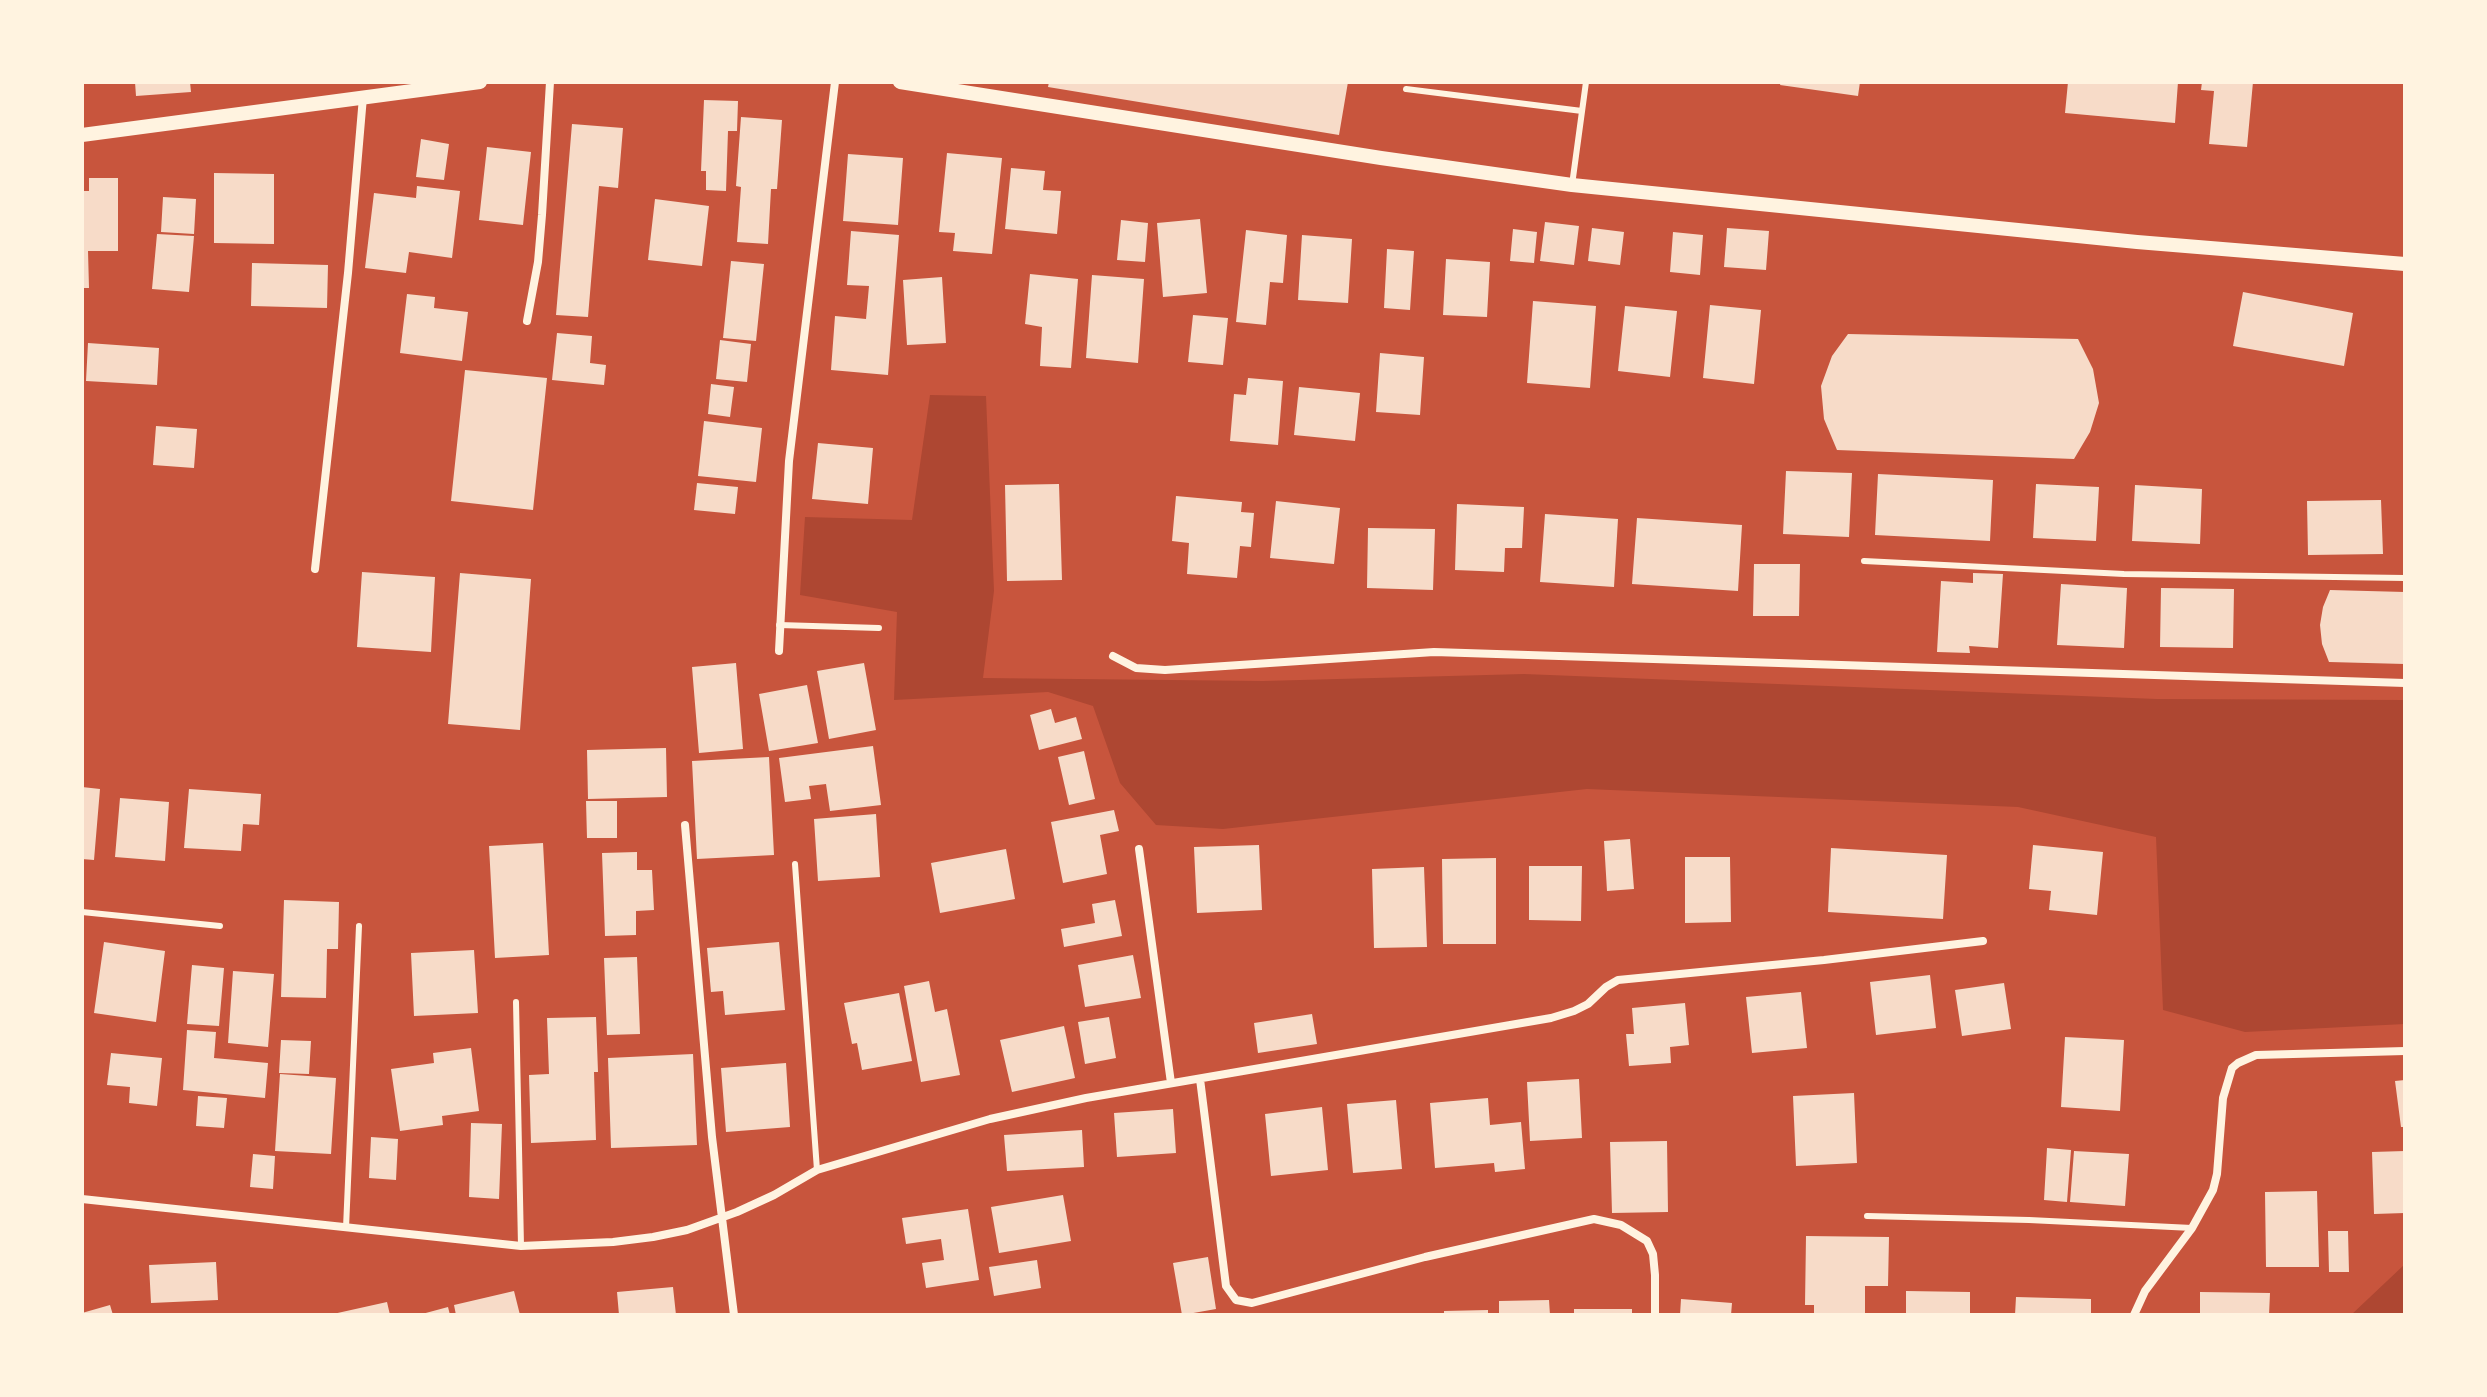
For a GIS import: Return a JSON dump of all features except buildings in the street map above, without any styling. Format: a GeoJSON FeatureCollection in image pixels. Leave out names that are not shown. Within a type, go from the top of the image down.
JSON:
{"type":"FeatureCollection","features":[{"type":"Feature","properties":{"kind":"street"},"geometry":{"type":"LineString","coordinates":[[82,135],[480,82]]}},
{"type":"Feature","properties":{"kind":"street"},"geometry":{"type":"LineString","coordinates":[[527,321],[538,262],[550,82]]}},
{"type":"Feature","properties":{"kind":"street"},"geometry":{"type":"LineString","coordinates":[[779,651],[789,461],[835,82]]}},
{"type":"Feature","properties":{"kind":"street"},"geometry":{"type":"LineString","coordinates":[[900,82],[1572,185],[2137,242],[2405,264]]}},
{"type":"Feature","properties":{"kind":"street"},"geometry":{"type":"LineString","coordinates":[[315,569],[348,273],[363,96]]}},
{"type":"Feature","properties":{"kind":"street"},"geometry":{"type":"LineString","coordinates":[[1113,656],[1136,668],[1165,670],[1434,652],[2405,683]]}},
{"type":"Feature","properties":{"kind":"street"},"geometry":{"type":"LineString","coordinates":[[685,825],[712,1137],[734,1315]]}},
{"type":"Feature","properties":{"kind":"street"},"geometry":{"type":"LineString","coordinates":[[1139,849],[1171,1083]]}},
{"type":"Feature","properties":{"kind":"street"},"geometry":{"type":"LineString","coordinates":[[82,1199],[521,1246],[653,1237],[722,1218],[774,1195],[817,1170],[990,1119],[1086,1098],[1551,1018],[1588,1004],[1618,980],[1983,941]]}},
{"type":"Feature","properties":{"kind":"street"},"geometry":{"type":"LineString","coordinates":[[2134,1315],[2145,1291],[2192,1228],[2216,1182],[2223,1098],[2229,1074],[2238,1063],[2256,1055],[2405,1051]]}},
{"type":"Feature","properties":{"kind":"street"},"geometry":{"type":"LineString","coordinates":[[1200,1079],[1226,1286],[1236,1300],[1252,1303],[1425,1257],[1594,1219],[1621,1225],[1647,1241],[1653,1254],[1655,1315]]}},
{"type":"Feature","properties":{"kind":"lane"},"geometry":{"type":"LineString","coordinates":[[1572,185],[1586,82]]}},
{"type":"Feature","properties":{"kind":"lane"},"geometry":{"type":"LineString","coordinates":[[1406,89],[1582,111]]}},
{"type":"Feature","properties":{"kind":"lane"},"geometry":{"type":"LineString","coordinates":[[1864,561],[2124,574],[2405,578]]}},
{"type":"Feature","properties":{"kind":"lane"},"geometry":{"type":"LineString","coordinates":[[779,625],[879,628]]}},
{"type":"Feature","properties":{"kind":"lane"},"geometry":{"type":"LineString","coordinates":[[795,864],[817,1170]]}},
{"type":"Feature","properties":{"kind":"lane"},"geometry":{"type":"LineString","coordinates":[[82,912],[220,926]]}},
{"type":"Feature","properties":{"kind":"lane"},"geometry":{"type":"LineString","coordinates":[[346,1228],[359,926]]}},
{"type":"Feature","properties":{"kind":"lane"},"geometry":{"type":"LineString","coordinates":[[516,1002],[521,1246]]}},
{"type":"Feature","properties":{"kind":"lane"},"geometry":{"type":"LineString","coordinates":[[1867,1216],[2192,1228]]}},
{"type":"Feature","properties":{"kind":"shaded area"},"geometry":{"type":"Polygon","coordinates":[[[930,395],[986,396],[994,591],[983,678],[1263,681],[1524,674],[2157,699],[2405,700],[2405,1024],[2245,1032],[2163,1010],[2156,837],[2018,807],[1587,789],[1223,829],[1156,825],[1120,783],[1093,706],[1048,692],[894,700],[897,612],[800,595],[805,517],[912,520],[930,395]]]}},
{"type":"Feature","properties":{"kind":"shaded area"},"geometry":{"type":"Polygon","coordinates":[[[2405,1264],[2405,1315],[2351,1315],[2405,1264]]]}}]}
